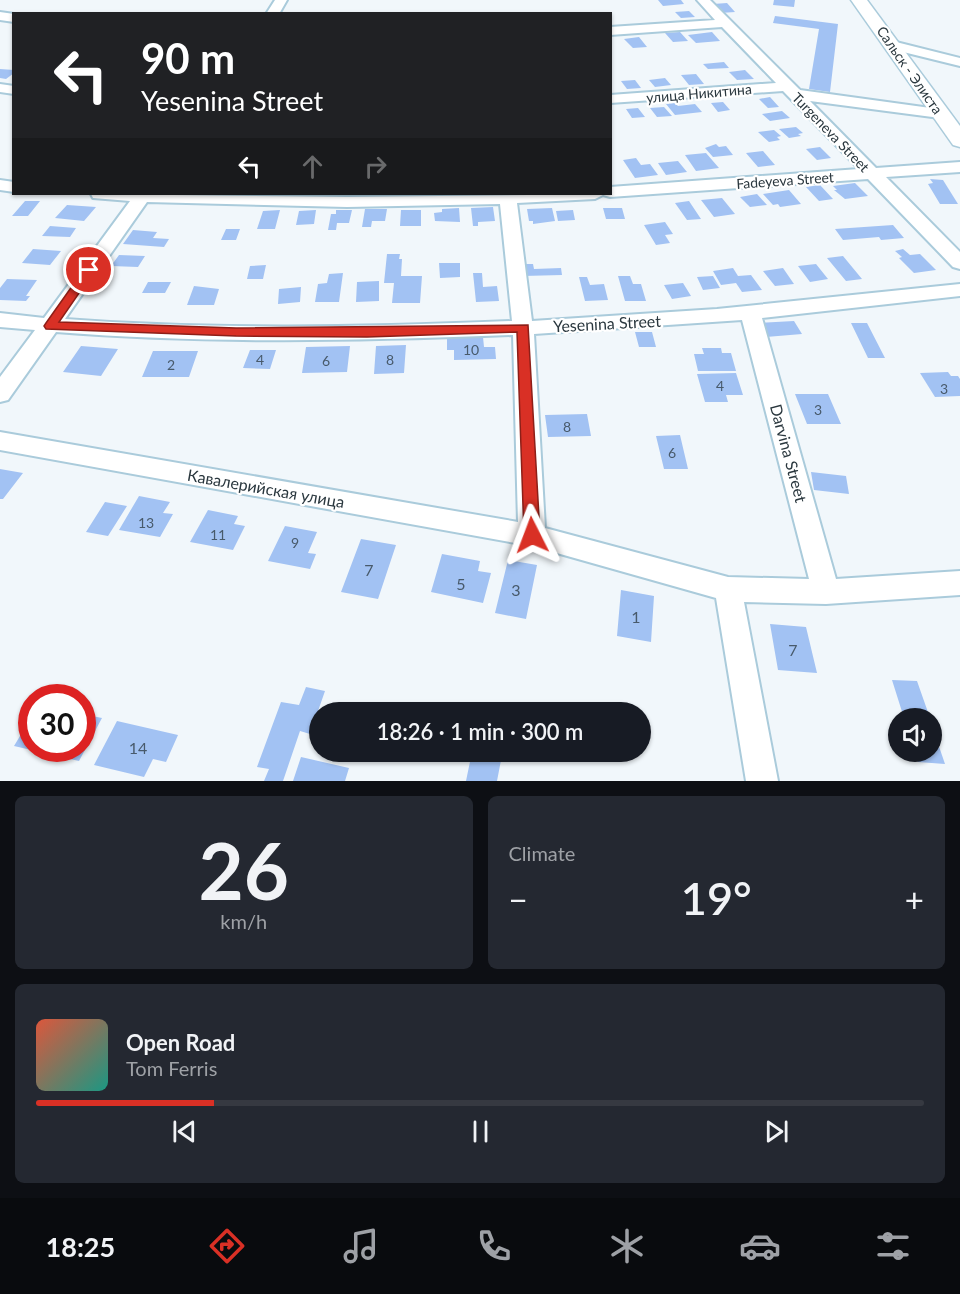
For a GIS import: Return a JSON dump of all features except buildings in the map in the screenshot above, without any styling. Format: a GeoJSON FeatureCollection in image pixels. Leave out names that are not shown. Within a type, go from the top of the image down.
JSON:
{"type":"FeatureCollection","features":[{"type":"Feature","properties":{"kind":"main road","name":"Сальск - Элиста"},"geometry":{"type":"LineString","coordinates":[[860,0],[960,141]]}},
{"type":"Feature","properties":{"kind":"street","name":"Turgeneva Street"},"geometry":{"type":"LineString","coordinates":[[703,0],[872,175],[960,262]]}},
{"type":"Feature","properties":{"kind":"street"},"geometry":{"type":"LineString","coordinates":[[612,31],[726,23]]}},
{"type":"Feature","properties":{"kind":"street"},"geometry":{"type":"LineString","coordinates":[[892,45],[960,62]]}},
{"type":"Feature","properties":{"kind":"street","name":"улица Никитина"},"geometry":{"type":"LineString","coordinates":[[612,99],[790,90],[940,113]]}},
{"type":"Feature","properties":{"kind":"street","name":"Fadeyeva Street"},"geometry":{"type":"LineString","coordinates":[[612,192],[960,167]]}},
{"type":"Feature","properties":{"kind":"street"},"geometry":{"type":"LineString","coordinates":[[0,394],[142,195],[286,201],[566,195]]}},
{"type":"Feature","properties":{"kind":"street"},"geometry":{"type":"LineString","coordinates":[[508,197],[523,328],[532,535]]}},
{"type":"Feature","properties":{"kind":"street","name":"Yesenina Street"},"geometry":{"type":"LineString","coordinates":[[0,320],[50,326],[236,332],[367,332],[523,328],[751,314],[960,290]]}},
{"type":"Feature","properties":{"kind":"street","name":"Darvina Street"},"geometry":{"type":"LineString","coordinates":[[751,314],[826,592]]}},
{"type":"Feature","properties":{"kind":"street","name":"Кавалерийская улица"},"geometry":{"type":"LineString","coordinates":[[0,441],[532,535],[728,589],[826,592],[960,582]]}},
{"type":"Feature","properties":{"kind":"street"},"geometry":{"type":"LineString","coordinates":[[728,589],[762,781]]}},
{"type":"Feature","properties":{"kind":"route"},"geometry":{"type":"LineString","coordinates":[[89,270],[50,326],[236,332],[367,332],[523,328],[532,535]]}}]}
